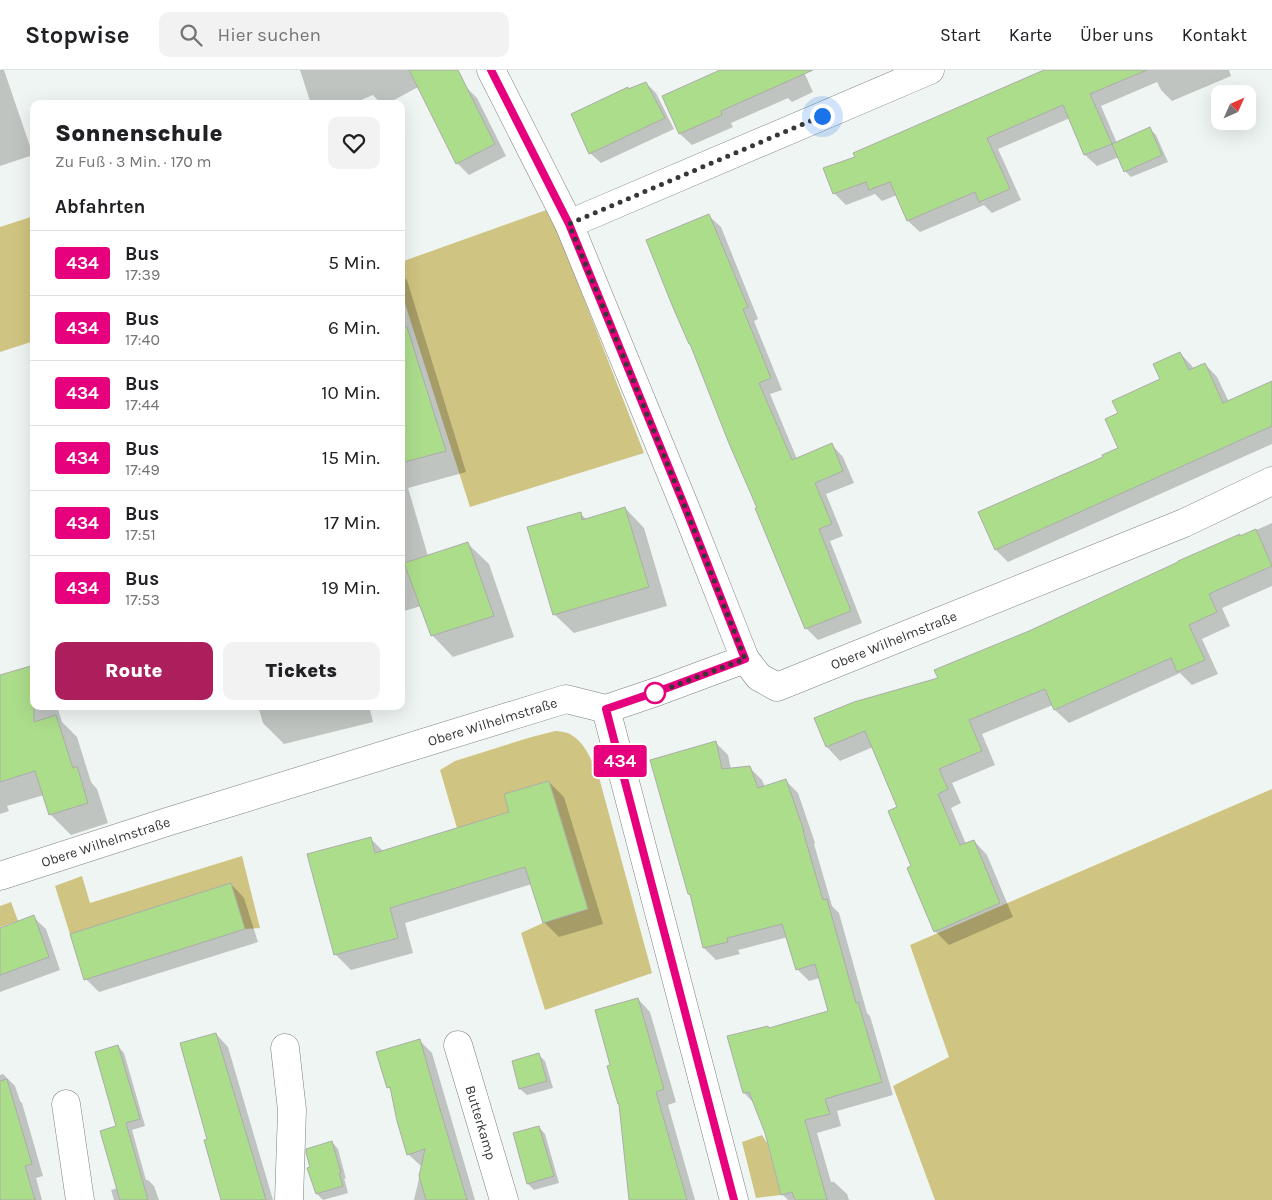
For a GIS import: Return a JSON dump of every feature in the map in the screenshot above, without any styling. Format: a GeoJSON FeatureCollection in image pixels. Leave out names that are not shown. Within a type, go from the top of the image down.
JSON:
{"type":"FeatureCollection","features":[{"type":"Feature","properties":{"kind":"street"},"geometry":{"type":"LineString","coordinates":[[491,70],[569,224],[745,659],[606,709],[734,1200]]}},
{"type":"Feature","properties":{"kind":"street"},"geometry":{"type":"LineString","coordinates":[[569,224],[930,70]]}},
{"type":"Feature","properties":{"kind":"street","name":"Obere Wilhelmstraße"},"geometry":{"type":"LineString","coordinates":[[745,659],[759,677],[777,687],[1184,523],[1272,481]]}},
{"type":"Feature","properties":{"kind":"street","name":"Obere Wilhelmstraße"},"geometry":{"type":"LineString","coordinates":[[0,876],[170,821],[566,700],[606,709]]}},
{"type":"Feature","properties":{"kind":"street","name":"Butterkamp"},"geometry":{"type":"LineString","coordinates":[[458,1045],[504,1200]]}},
{"type":"Feature","properties":{"kind":"street"},"geometry":{"type":"LineString","coordinates":[[285,1048],[292,1110],[289,1200]]}},
{"type":"Feature","properties":{"kind":"street"},"geometry":{"type":"LineString","coordinates":[[66,1104],[80,1200]]}},
{"type":"Feature","properties":{"kind":"shaded area"},"geometry":{"type":"Polygon","coordinates":[[[549,209],[644,453],[470,507],[405,304],[405,261],[549,209]]]}},
{"type":"Feature","properties":{"kind":"shaded area"},"geometry":{"type":"Polygon","coordinates":[[[30,217],[30,342],[0,352],[0,227],[30,217]]]}},
{"type":"Feature","properties":{"kind":"shaded area"},"geometry":{"type":"Polygon","coordinates":[[[555,731],[568,733],[576,738],[589,755],[595,768],[652,973],[545,1010],[521,933],[543,923],[588,909],[549,781],[504,794],[509,812],[457,828],[440,770],[455,761],[555,731]]]}},
{"type":"Feature","properties":{"kind":"shaded area"},"geometry":{"type":"Polygon","coordinates":[[[1272,789],[1272,1200],[935,1200],[893,1086],[949,1057],[910,945],[1272,789]]]}},
{"type":"Feature","properties":{"kind":"shaded area"},"geometry":{"type":"Polygon","coordinates":[[[242,856],[260,928],[245,929],[231,883],[70,934],[55,886],[82,876],[90,903],[242,856]]]}},
{"type":"Feature","properties":{"kind":"shaded area"},"geometry":{"type":"Polygon","coordinates":[[[11,902],[18,921],[0,927],[0,906],[11,902]]]}},
{"type":"Feature","properties":{"kind":"shaded area"},"geometry":{"type":"Polygon","coordinates":[[[762,1135],[767,1143],[781,1195],[756,1198],[742,1142],[762,1135]]]}},
{"type":"Feature","properties":{"kind":"building"},"geometry":{"type":"Polygon","coordinates":[[[409,70],[458,70],[495,144],[456,164],[409,70]]]}},
{"type":"Feature","properties":{"kind":"building"},"geometry":{"type":"Polygon","coordinates":[[[720,70],[813,70],[721,111],[722,115],[679,134],[662,96],[720,70]]]}},
{"type":"Feature","properties":{"kind":"building"},"geometry":{"type":"Polygon","coordinates":[[[1044,70],[1147,70],[1090,94],[1112,144],[1084,155],[1063,105],[987,138],[1010,189],[979,202],[975,192],[907,221],[890,182],[869,190],[866,182],[833,194],[823,168],[855,157],[853,153],[1044,70]]]}},
{"type":"Feature","properties":{"kind":"building"},"geometry":{"type":"Polygon","coordinates":[[[646,82],[665,118],[589,154],[571,114],[628,87],[628,89],[646,82]]]}},
{"type":"Feature","properties":{"kind":"building"},"geometry":{"type":"Polygon","coordinates":[[[1150,127],[1162,155],[1124,172],[1112,144],[1150,127]]]}},
{"type":"Feature","properties":{"kind":"building"},"geometry":{"type":"Polygon","coordinates":[[[709,214],[748,307],[743,309],[771,378],[759,383],[792,460],[832,443],[843,471],[815,483],[832,524],[819,529],[851,611],[805,629],[646,240],[709,214]]]}},
{"type":"Feature","properties":{"kind":"building"},"geometry":{"type":"Polygon","coordinates":[[[405,327],[407,327],[446,451],[405,462],[405,327]]]}},
{"type":"Feature","properties":{"kind":"building"},"geometry":{"type":"Polygon","coordinates":[[[1180,352],[1189,370],[1205,363],[1223,403],[1272,381],[1272,426],[995,550],[978,512],[1103,457],[1102,455],[1118,448],[1105,419],[1118,413],[1112,401],[1160,379],[1153,364],[1180,352]]]}},
{"type":"Feature","properties":{"kind":"building"},"geometry":{"type":"Polygon","coordinates":[[[625,507],[649,587],[553,615],[527,527],[581,512],[582,520],[625,507]]]}},
{"type":"Feature","properties":{"kind":"building"},"geometry":{"type":"Polygon","coordinates":[[[1256,529],[1272,566],[1209,594],[1217,612],[1189,625],[1205,660],[1177,672],[1171,658],[1054,710],[1045,689],[969,720],[982,751],[939,769],[948,789],[938,794],[960,845],[974,840],[1000,903],[934,932],[907,868],[911,866],[888,811],[897,807],[865,731],[826,747],[814,718],[854,702],[938,678],[934,670],[1029,631],[1178,561],[1256,529]]]}},
{"type":"Feature","properties":{"kind":"building"},"geometry":{"type":"Polygon","coordinates":[[[468,542],[494,616],[431,636],[405,563],[468,542]]]}},
{"type":"Feature","properties":{"kind":"building"},"geometry":{"type":"Polygon","coordinates":[[[30,666],[30,710],[34,710],[34,722],[56,715],[73,768],[77,766],[88,803],[49,815],[35,771],[0,782],[0,675],[30,666]]]}},
{"type":"Feature","properties":{"kind":"building"},"geometry":{"type":"Polygon","coordinates":[[[716,741],[722,769],[750,766],[758,788],[786,779],[804,831],[823,900],[827,899],[856,1003],[858,1002],[882,1082],[825,1099],[830,1114],[805,1120],[827,1200],[795,1200],[792,1192],[781,1195],[765,1133],[749,1092],[743,1093],[727,1036],[768,1026],[769,1028],[828,1011],[815,964],[796,970],[782,924],[727,938],[728,942],[703,948],[690,894],[688,894],[650,760],[716,741]]]}},
{"type":"Feature","properties":{"kind":"building"},"geometry":{"type":"Polygon","coordinates":[[[549,781],[588,909],[543,923],[525,867],[390,908],[398,938],[334,955],[307,854],[371,837],[375,853],[509,812],[504,794],[549,781]]]}},
{"type":"Feature","properties":{"kind":"building"},"geometry":{"type":"Polygon","coordinates":[[[231,883],[245,929],[84,980],[70,934],[231,883]]]}},
{"type":"Feature","properties":{"kind":"building"},"geometry":{"type":"Polygon","coordinates":[[[34,915],[49,957],[0,975],[0,928],[34,915]]]}},
{"type":"Feature","properties":{"kind":"building"},"geometry":{"type":"Polygon","coordinates":[[[638,998],[664,1089],[656,1092],[687,1200],[629,1200],[619,1104],[607,1066],[610,1065],[595,1010],[638,998]]]}},
{"type":"Feature","properties":{"kind":"building"},"geometry":{"type":"Polygon","coordinates":[[[216,1033],[266,1200],[221,1200],[204,1140],[207,1139],[180,1043],[216,1033]]]}},
{"type":"Feature","properties":{"kind":"building"},"geometry":{"type":"Polygon","coordinates":[[[420,1039],[467,1200],[426,1200],[419,1176],[425,1149],[407,1155],[390,1087],[387,1088],[376,1052],[420,1039]]]}},
{"type":"Feature","properties":{"kind":"building"},"geometry":{"type":"Polygon","coordinates":[[[118,1045],[140,1119],[126,1123],[148,1200],[120,1200],[100,1131],[116,1126],[95,1052],[118,1045]]]}},
{"type":"Feature","properties":{"kind":"building"},"geometry":{"type":"Polygon","coordinates":[[[539,1053],[547,1081],[519,1089],[512,1061],[539,1053]]]}},
{"type":"Feature","properties":{"kind":"building"},"geometry":{"type":"Polygon","coordinates":[[[7,1079],[32,1164],[25,1166],[35,1200],[0,1200],[0,1081],[7,1079]]]}},
{"type":"Feature","properties":{"kind":"building"},"geometry":{"type":"Polygon","coordinates":[[[539,1126],[554,1176],[527,1184],[513,1133],[539,1126]]]}},
{"type":"Feature","properties":{"kind":"building"},"geometry":{"type":"Polygon","coordinates":[[[332,1141],[343,1186],[316,1194],[307,1168],[310,1167],[306,1149],[332,1141]]]}},
{"type":"Feature","properties":{"kind":"bus line","name":"434"},"geometry":{"type":"LineString","coordinates":[[491,70],[569,224],[745,659],[606,709],[734,1200]]}},
{"type":"Feature","properties":{"kind":"route"},"geometry":{"type":"LineString","coordinates":[[655,693],[745,659],[569,224],[822,116]]}}]}
